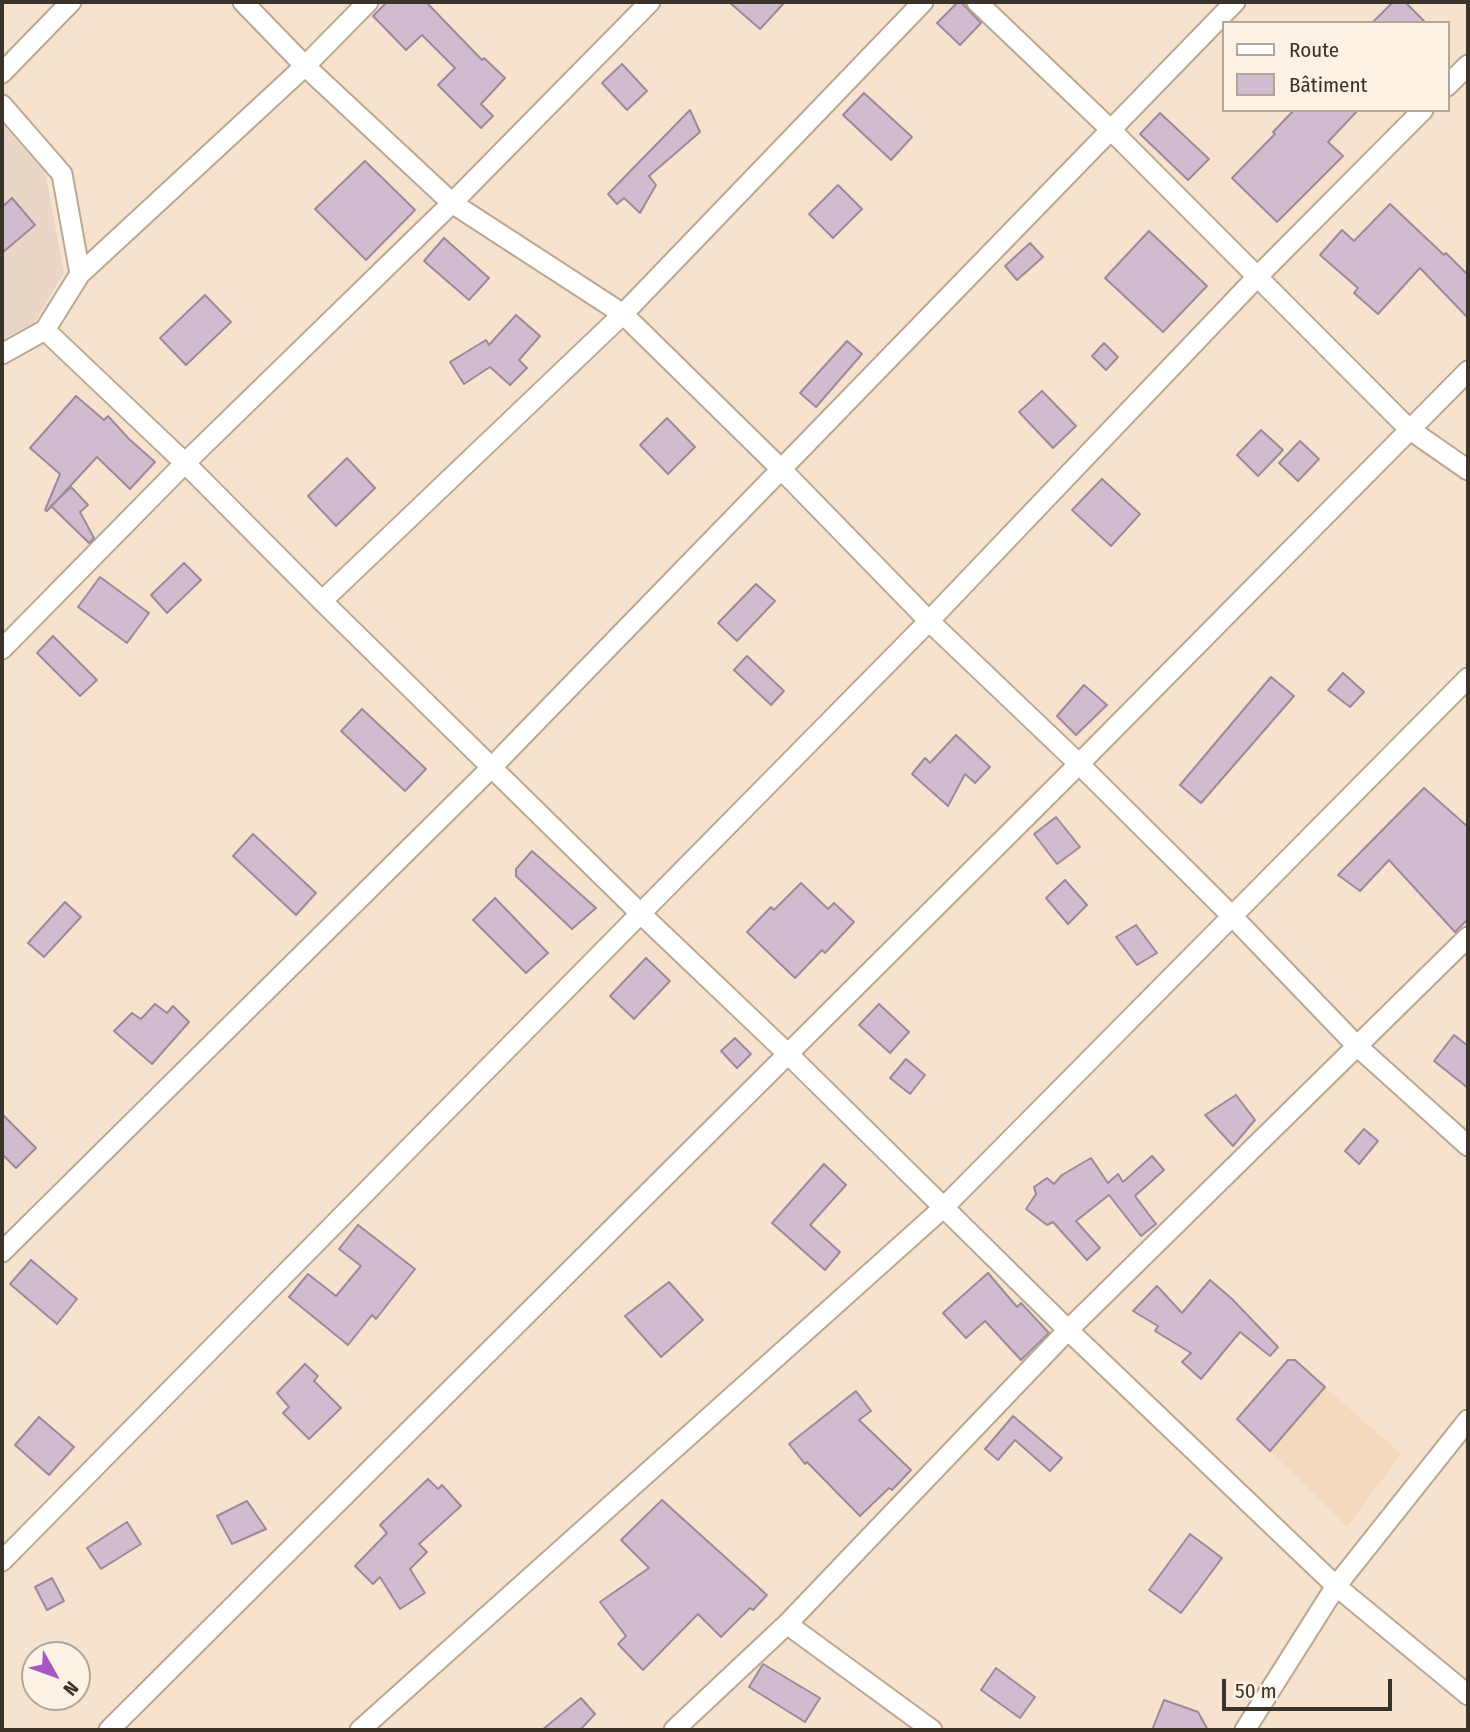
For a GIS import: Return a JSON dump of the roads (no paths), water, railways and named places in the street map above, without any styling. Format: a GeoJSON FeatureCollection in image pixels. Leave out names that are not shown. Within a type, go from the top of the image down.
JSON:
{"type":"FeatureCollection","features":[{"type":"Feature","properties":{"kind":"street"},"geometry":{"type":"LineString","coordinates":[[2,74],[71,2]]}},
{"type":"Feature","properties":{"kind":"street"},"geometry":{"type":"LineString","coordinates":[[243,2],[305,66],[452,203],[623,314],[780,468],[929,621],[1079,764],[1233,917],[1357,1046],[1468,1146]]}},
{"type":"Feature","properties":{"kind":"street"},"geometry":{"type":"LineString","coordinates":[[2,354],[45,330],[80,274],[305,66],[368,2]]}},
{"type":"Feature","properties":{"kind":"street"},"geometry":{"type":"LineString","coordinates":[[2,649],[185,463],[452,203],[650,2]]}},
{"type":"Feature","properties":{"kind":"street"},"geometry":{"type":"LineString","coordinates":[[322,601],[623,314],[923,2]]}},
{"type":"Feature","properties":{"kind":"street"},"geometry":{"type":"LineString","coordinates":[[977,2],[1111,130],[1409,429],[1468,470]]}},
{"type":"Feature","properties":{"kind":"street"},"geometry":{"type":"LineString","coordinates":[[2,1252],[492,767],[1235,2]]}},
{"type":"Feature","properties":{"kind":"street"},"geometry":{"type":"LineString","coordinates":[[1449,84],[1468,65]]}},
{"type":"Feature","properties":{"kind":"street"},"geometry":{"type":"LineString","coordinates":[[2,105],[62,174],[80,274]]}},
{"type":"Feature","properties":{"kind":"street"},"geometry":{"type":"LineString","coordinates":[[2,1560],[929,621],[1258,276],[1421,112]]}},
{"type":"Feature","properties":{"kind":"street"},"geometry":{"type":"LineString","coordinates":[[45,330],[185,463],[322,601],[1068,1330],[1335,1586],[1468,1695]]}},
{"type":"Feature","properties":{"kind":"street"},"geometry":{"type":"LineString","coordinates":[[109,1730],[1079,764],[1468,371]]}},
{"type":"Feature","properties":{"kind":"street"},"geometry":{"type":"LineString","coordinates":[[360,1730],[943,1208],[1468,678]]}},
{"type":"Feature","properties":{"kind":"street"},"geometry":{"type":"LineString","coordinates":[[674,1730],[787,1623],[1068,1330],[1468,937]]}},
{"type":"Feature","properties":{"kind":"street"},"geometry":{"type":"LineString","coordinates":[[1245,1730],[1335,1586],[1468,1420]]}},
{"type":"Feature","properties":{"kind":"street"},"geometry":{"type":"LineString","coordinates":[[787,1623],[932,1730]]}}]}
